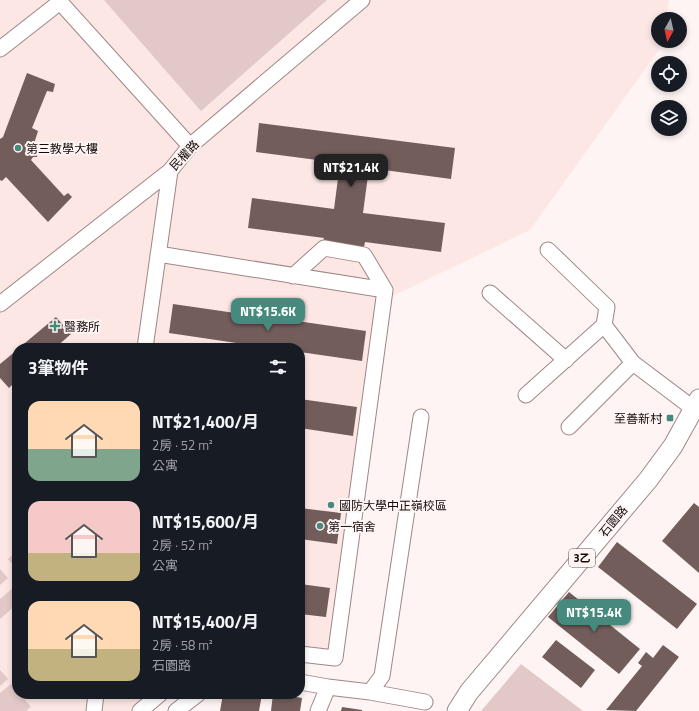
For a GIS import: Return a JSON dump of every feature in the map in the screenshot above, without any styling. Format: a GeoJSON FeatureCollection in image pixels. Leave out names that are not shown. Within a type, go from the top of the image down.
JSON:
{"type":"FeatureCollection","features":[{"type":"Feature","properties":{"kind":"main road","name":"石園路"},"geometry":{"type":"LineString","coordinates":[[457,711],[469,692],[648,480],[673,446],[696,404]]}},
{"type":"Feature","properties":{"kind":"lane","name":"民權路"},"geometry":{"type":"LineString","coordinates":[[0,304],[170,171],[190,146],[362,0]]}},
{"type":"Feature","properties":{"kind":"lane"},"geometry":{"type":"LineString","coordinates":[[0,49],[60,2],[190,146]]}},
{"type":"Feature","properties":{"kind":"lane"},"geometry":{"type":"LineString","coordinates":[[146,343],[170,171]]}},
{"type":"Feature","properties":{"kind":"lane"},"geometry":{"type":"LineString","coordinates":[[293,276],[324,248],[364,255],[385,290],[335,658],[305,655]]}},
{"type":"Feature","properties":{"kind":"lane"},"geometry":{"type":"LineString","coordinates":[[526,395],[604,325],[607,307],[548,250]]}},
{"type":"Feature","properties":{"kind":"lane"},"geometry":{"type":"LineString","coordinates":[[158,254],[385,290]]}},
{"type":"Feature","properties":{"kind":"lane"},"geometry":{"type":"LineString","coordinates":[[490,293],[566,360]]}},
{"type":"Feature","properties":{"kind":"lane"},"geometry":{"type":"LineString","coordinates":[[604,325],[632,363],[696,404]]}},
{"type":"Feature","properties":{"kind":"lane"},"geometry":{"type":"LineString","coordinates":[[569,427],[632,363]]}},
{"type":"Feature","properties":{"kind":"lane"},"geometry":{"type":"LineString","coordinates":[[370,692],[382,676],[421,416]]}},
{"type":"Feature","properties":{"kind":"lane"},"geometry":{"type":"LineString","coordinates":[[305,683],[370,692],[425,702]]}},
{"type":"Feature","properties":{"kind":"lane"},"geometry":{"type":"LineString","coordinates":[[318,711],[328,687]]}},
{"type":"Feature","properties":{"kind":"lane"},"geometry":{"type":"LineString","coordinates":[[94,711],[95,699]]}},
{"type":"Feature","properties":{"kind":"lane"},"geometry":{"type":"LineString","coordinates":[[140,711],[154,699]]}},
{"type":"Feature","properties":{"kind":"lane"},"geometry":{"type":"LineString","coordinates":[[176,711],[192,699]]}},
{"type":"Feature","properties":{"kind":"shaded area","name":"國防大學中正嶺校區"},"geometry":{"type":"Polygon","coordinates":[[[0,0],[669,0],[667,12],[651,12],[651,48],[660,48],[654,56],[651,56],[651,61],[530,230],[391,297],[340,666],[305,662],[305,343],[12,343],[12,699],[166,699],[151,711],[0,711],[0,0]]]}},
{"type":"Feature","properties":{"kind":"shaded area"},"geometry":{"type":"Polygon","coordinates":[[[104,0],[327,0],[201,111],[104,0]]]}},
{"type":"Feature","properties":{"kind":"shaded area"},"geometry":{"type":"Polygon","coordinates":[[[12,555],[12,564],[8,559],[12,555]]]}},
{"type":"Feature","properties":{"kind":"shaded area"},"geometry":{"type":"Polygon","coordinates":[[[0,569],[8,578],[0,585],[0,569]]]}},
{"type":"Feature","properties":{"kind":"shaded area"},"geometry":{"type":"Polygon","coordinates":[[[12,589],[12,608],[0,619],[0,599],[12,589]]]}},
{"type":"Feature","properties":{"kind":"shaded area"},"geometry":{"type":"Polygon","coordinates":[[[521,664],[583,711],[481,711],[521,664]]]}},
{"type":"Feature","properties":{"kind":"shaded area"},"geometry":{"type":"Polygon","coordinates":[[[0,670],[8,679],[0,686],[0,670]]]}},
{"type":"Feature","properties":{"kind":"shaded area"},"geometry":{"type":"Polygon","coordinates":[[[11,684],[12,699],[24,699],[31,707],[26,711],[0,711],[0,693],[11,684]]]}},
{"type":"Feature","properties":{"kind":"building","name":"第三教學大樓"},"geometry":{"type":"Polygon","coordinates":[[[27,73],[55,84],[53,92],[47,91],[32,128],[38,131],[33,147],[38,149],[37,157],[33,157],[31,160],[64,196],[68,193],[72,197],[48,222],[6,177],[2,181],[0,180],[0,139],[3,137],[27,73]]]}},
{"type":"Feature","properties":{"kind":"building"},"geometry":{"type":"Polygon","coordinates":[[[259,123],[455,148],[451,179],[369,168],[363,213],[445,223],[441,252],[365,242],[364,247],[323,241],[324,238],[248,228],[252,198],[334,209],[340,163],[256,152],[259,123]]]}},
{"type":"Feature","properties":{"kind":"building"},"geometry":{"type":"Polygon","coordinates":[[[173,304],[249,315],[250,311],[290,317],[290,320],[366,331],[362,361],[305,353],[305,343],[236,343],[169,333],[173,304]]]}},
{"type":"Feature","properties":{"kind":"building","name":"醫務所"},"geometry":{"type":"Polygon","coordinates":[[[56,317],[71,334],[61,343],[25,343],[56,317]]]}},
{"type":"Feature","properties":{"kind":"building"},"geometry":{"type":"Polygon","coordinates":[[[12,354],[12,385],[9,388],[0,378],[0,364],[12,354]]]}},
{"type":"Feature","properties":{"kind":"building"},"geometry":{"type":"Polygon","coordinates":[[[305,400],[357,407],[353,436],[305,429],[305,400]]]}},
{"type":"Feature","properties":{"kind":"building"},"geometry":{"type":"Polygon","coordinates":[[[694,503],[699,507],[699,573],[662,541],[694,503]]]}},
{"type":"Feature","properties":{"kind":"building","name":"第一宿舍"},"geometry":{"type":"Polygon","coordinates":[[[305,509],[341,513],[337,544],[305,540],[305,509]]]}},
{"type":"Feature","properties":{"kind":"building"},"geometry":{"type":"Polygon","coordinates":[[[617,542],[697,604],[677,629],[598,567],[617,542]]]}},
{"type":"Feature","properties":{"kind":"building"},"geometry":{"type":"Polygon","coordinates":[[[305,585],[330,588],[326,617],[305,615],[305,585]]]}},
{"type":"Feature","properties":{"kind":"building"},"geometry":{"type":"Polygon","coordinates":[[[569,592],[640,649],[619,674],[548,617],[569,592]]]}},
{"type":"Feature","properties":{"kind":"building"},"geometry":{"type":"Polygon","coordinates":[[[556,640],[595,670],[581,688],[542,657],[556,640]]]}},
{"type":"Feature","properties":{"kind":"building"},"geometry":{"type":"Polygon","coordinates":[[[663,645],[679,657],[636,711],[606,710],[642,666],[638,663],[646,652],[653,658],[663,645]]]}},
{"type":"Feature","properties":{"kind":"building"},"geometry":{"type":"Polygon","coordinates":[[[222,699],[261,699],[259,711],[220,711],[222,699]]]}},
{"type":"Feature","properties":{"kind":"building"},"geometry":{"type":"Polygon","coordinates":[[[272,699],[302,699],[300,711],[271,711],[272,699]]]}},
{"type":"Feature","properties":{"kind":"building"},"geometry":{"type":"Polygon","coordinates":[[[342,707],[362,710],[362,711],[341,711],[342,707]]]}},
{"type":"Feature","properties":{"kind":"place","name":"第三教學大樓"},"geometry":{"type":"Point","coordinates":[18,148]}},
{"type":"Feature","properties":{"kind":"place","name":"醫務所"},"geometry":{"type":"Point","coordinates":[55,326]}},
{"type":"Feature","properties":{"kind":"place","name":"至善新村"},"geometry":{"type":"Point","coordinates":[670,418]}},
{"type":"Feature","properties":{"kind":"place","name":"國防大學中正嶺校區"},"geometry":{"type":"Point","coordinates":[331,505]}},
{"type":"Feature","properties":{"kind":"place","name":"第一宿舍"},"geometry":{"type":"Point","coordinates":[320,526]}}]}
